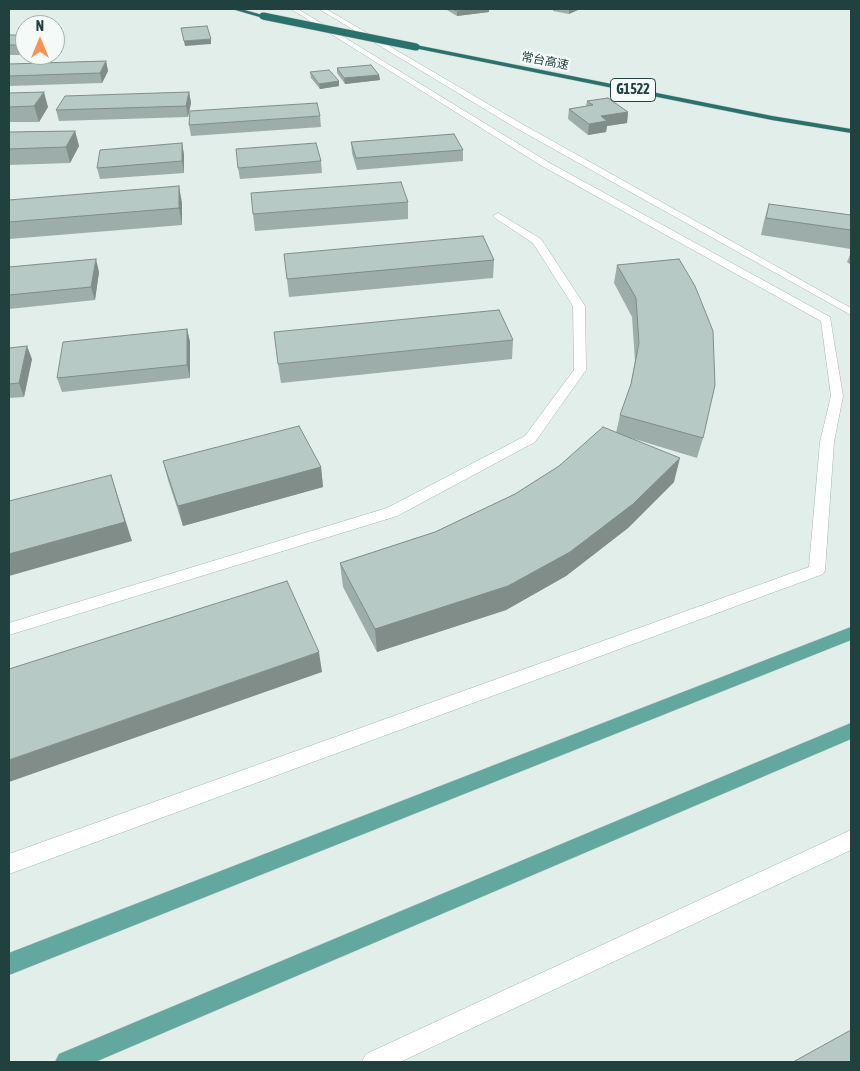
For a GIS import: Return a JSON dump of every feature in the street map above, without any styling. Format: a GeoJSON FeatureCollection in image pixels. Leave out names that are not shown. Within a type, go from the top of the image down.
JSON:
{"type":"FeatureCollection","features":[{"type":"Feature","properties":{"kind":"highway","name":"常台高速"},"geometry":{"type":"LineString","coordinates":[[234,9],[772,118],[851,131]]}},
{"type":"Feature","properties":{"kind":"highway"},"geometry":{"type":"LineString","coordinates":[[288,10],[368,28]]}},
{"type":"Feature","properties":{"kind":"main road"},"geometry":{"type":"LineString","coordinates":[[322,9],[519,126],[851,312]]}},
{"type":"Feature","properties":{"kind":"main road"},"geometry":{"type":"LineString","coordinates":[[9,864],[818,570],[827,442],[837,396],[826,319],[545,164],[288,10]]}},
{"type":"Feature","properties":{"kind":"main road"},"geometry":{"type":"LineString","coordinates":[[9,629],[392,512],[530,438],[580,370],[579,306],[537,240],[498,216]]}},
{"type":"Feature","properties":{"kind":"main road"},"geometry":{"type":"LineString","coordinates":[[9,964],[851,633]]}},
{"type":"Feature","properties":{"kind":"main road"},"geometry":{"type":"LineString","coordinates":[[67,1062],[851,731]]}},
{"type":"Feature","properties":{"kind":"main road"},"geometry":{"type":"LineString","coordinates":[[374,1062],[851,840]]}},
{"type":"Feature","properties":{"kind":"building"},"geometry":{"type":"Polygon","coordinates":[[[452,9],[476,9],[457,11],[452,9]]]}},
{"type":"Feature","properties":{"kind":"building"},"geometry":{"type":"Polygon","coordinates":[[[207,26],[211,39],[184,41],[181,28],[207,26]]]}},
{"type":"Feature","properties":{"kind":"building"},"geometry":{"type":"Polygon","coordinates":[[[9,35],[15,35],[15,45],[9,45],[9,35]]]}},
{"type":"Feature","properties":{"kind":"building"},"geometry":{"type":"Polygon","coordinates":[[[106,61],[100,73],[9,76],[9,64],[65,65],[65,62],[106,61]]]}},
{"type":"Feature","properties":{"kind":"building"},"geometry":{"type":"Polygon","coordinates":[[[371,65],[379,75],[344,78],[337,68],[371,65]]]}},
{"type":"Feature","properties":{"kind":"building"},"geometry":{"type":"Polygon","coordinates":[[[329,70],[339,81],[319,84],[310,72],[329,70]]]}},
{"type":"Feature","properties":{"kind":"building"},"geometry":{"type":"Polygon","coordinates":[[[44,92],[34,106],[9,107],[9,93],[44,92]]]}},
{"type":"Feature","properties":{"kind":"building"},"geometry":{"type":"Polygon","coordinates":[[[189,92],[186,106],[56,110],[65,96],[189,92]]]}},
{"type":"Feature","properties":{"kind":"building"},"geometry":{"type":"Polygon","coordinates":[[[608,98],[628,112],[601,116],[607,121],[589,124],[569,109],[593,105],[587,101],[608,98]]]}},
{"type":"Feature","properties":{"kind":"building"},"geometry":{"type":"Polygon","coordinates":[[[317,103],[320,116],[189,125],[190,111],[317,103]]]}},
{"type":"Feature","properties":{"kind":"building"},"geometry":{"type":"Polygon","coordinates":[[[75,131],[66,147],[9,149],[9,132],[75,131]]]}},
{"type":"Feature","properties":{"kind":"building"},"geometry":{"type":"Polygon","coordinates":[[[454,134],[463,150],[356,158],[351,142],[454,134]]]}},
{"type":"Feature","properties":{"kind":"building"},"geometry":{"type":"Polygon","coordinates":[[[182,143],[182,161],[97,168],[100,150],[182,143]]]}},
{"type":"Feature","properties":{"kind":"building"},"geometry":{"type":"Polygon","coordinates":[[[316,143],[321,161],[238,168],[236,149],[316,143]]]}},
{"type":"Feature","properties":{"kind":"building"},"geometry":{"type":"Polygon","coordinates":[[[401,182],[408,202],[253,214],[251,193],[401,182]]]}},
{"type":"Feature","properties":{"kind":"building"},"geometry":{"type":"Polygon","coordinates":[[[179,186],[179,208],[9,222],[9,200],[179,186]]]}},
{"type":"Feature","properties":{"kind":"building"},"geometry":{"type":"Polygon","coordinates":[[[769,204],[851,215],[851,230],[766,218],[769,204]]]}},
{"type":"Feature","properties":{"kind":"building"},"geometry":{"type":"Polygon","coordinates":[[[483,236],[494,260],[287,279],[284,254],[483,236]]]}},
{"type":"Feature","properties":{"kind":"building"},"geometry":{"type":"Polygon","coordinates":[[[96,259],[91,287],[9,295],[9,267],[96,259]]]}},
{"type":"Feature","properties":{"kind":"building"},"geometry":{"type":"Polygon","coordinates":[[[679,259],[695,286],[713,331],[715,385],[703,438],[620,415],[631,384],[639,343],[636,298],[617,265],[679,259]]]}},
{"type":"Feature","properties":{"kind":"building"},"geometry":{"type":"Polygon","coordinates":[[[499,310],[513,340],[278,364],[274,332],[499,310]]]}},
{"type":"Feature","properties":{"kind":"building"},"geometry":{"type":"Polygon","coordinates":[[[187,329],[187,365],[57,378],[63,342],[187,329]]]}},
{"type":"Feature","properties":{"kind":"building"},"geometry":{"type":"Polygon","coordinates":[[[27,346],[19,383],[9,384],[9,348],[27,346]]]}},
{"type":"Feature","properties":{"kind":"building"},"geometry":{"type":"Polygon","coordinates":[[[299,426],[321,467],[178,506],[163,461],[299,426]]]}},
{"type":"Feature","properties":{"kind":"building"},"geometry":{"type":"Polygon","coordinates":[[[603,427],[680,458],[633,504],[570,552],[508,586],[375,629],[340,563],[435,532],[515,494],[559,466],[603,427]]]}},
{"type":"Feature","properties":{"kind":"building"},"geometry":{"type":"Polygon","coordinates":[[[111,475],[125,522],[9,554],[9,501],[111,475]]]}},
{"type":"Feature","properties":{"kind":"building"},"geometry":{"type":"Polygon","coordinates":[[[287,581],[319,652],[9,760],[9,669],[287,581]]]}},
{"type":"Feature","properties":{"kind":"building"},"geometry":{"type":"Polygon","coordinates":[[[851,1030],[851,1062],[793,1062],[851,1030]]]}}]}
